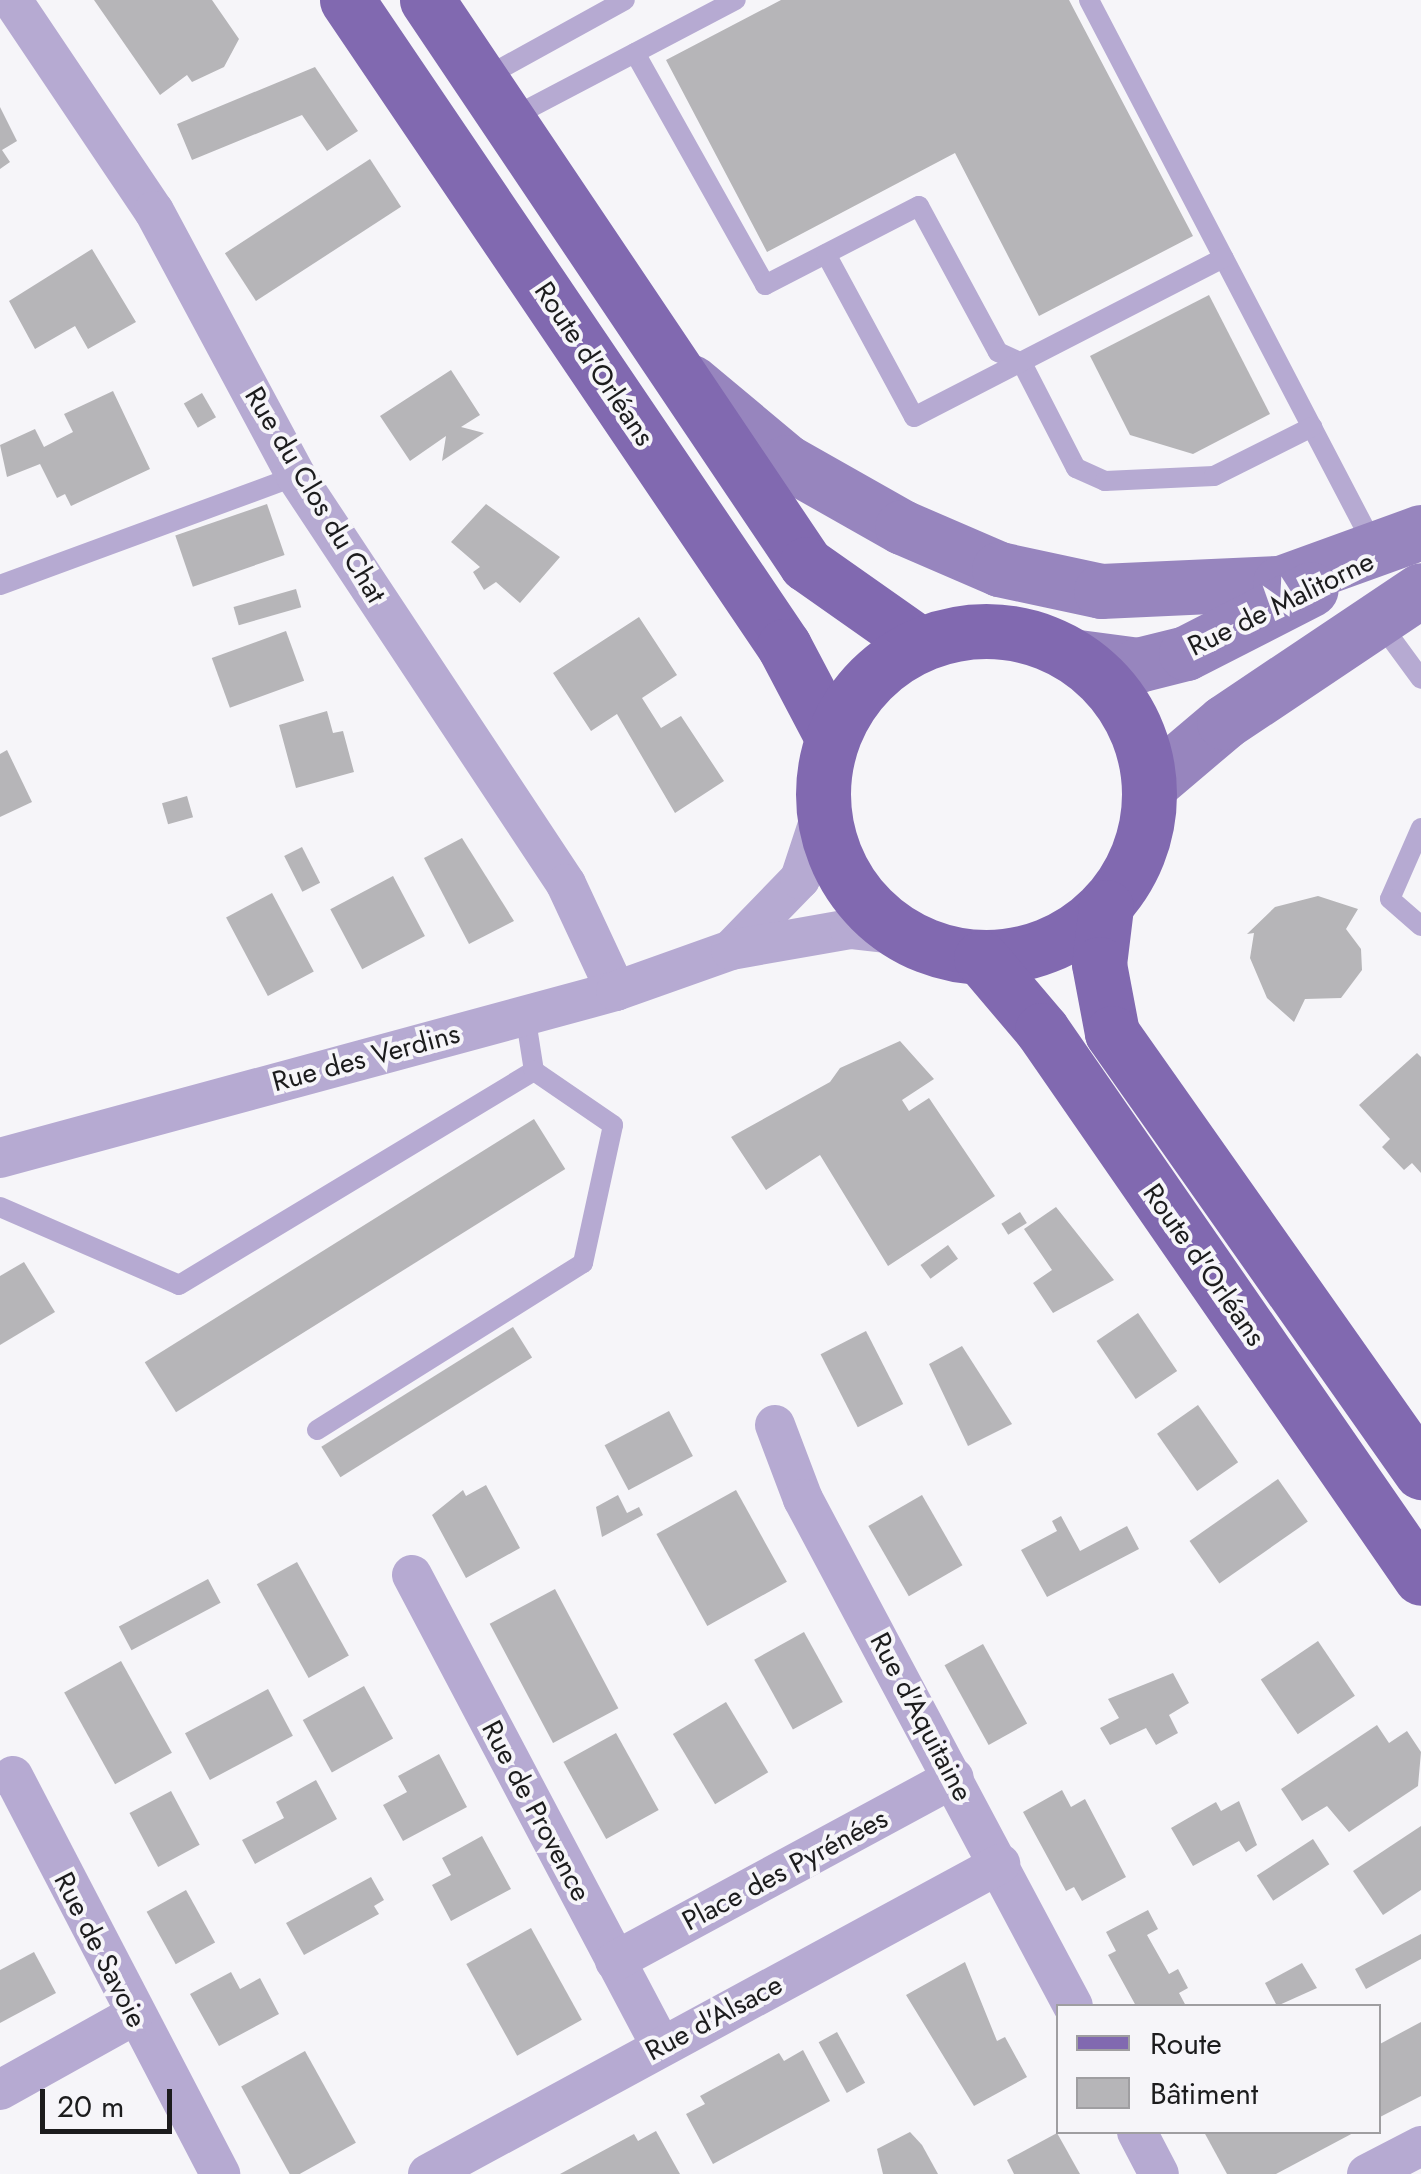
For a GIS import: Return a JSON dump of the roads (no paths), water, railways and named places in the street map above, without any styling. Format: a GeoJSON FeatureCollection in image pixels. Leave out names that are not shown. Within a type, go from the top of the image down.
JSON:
{"type":"FeatureCollection","features":[{"type":"Feature","properties":{"kind":"main road","name":"Route d'Orléans"},"geometry":{"type":"LineString","coordinates":[[347,0],[784,646],[830,735]]}},
{"type":"Feature","properties":{"kind":"main road"},"geometry":{"type":"LineString","coordinates":[[426,0],[806,564],[920,644]]}},
{"type":"Feature","properties":{"kind":"main road"},"geometry":{"type":"LineString","coordinates":[[673,367],[787,462],[902,528],[999,569],[1101,591],[1280,583],[1406,538]]}},
{"type":"Feature","properties":{"kind":"main road","name":"Rue de Malitorne"},"geometry":{"type":"LineString","coordinates":[[1078,657],[1138,665],[1186,653],[1406,538]]}},
{"type":"Feature","properties":{"kind":"main road","name":"Rue de Malitorne"},"geometry":{"type":"LineString","coordinates":[[1151,784],[1224,722],[1398,603]]}},
{"type":"Feature","properties":{"kind":"main road"},"geometry":{"type":"LineString","coordinates":[[973,630],[1028,635],[1078,657],[1115,692],[1140,735],[1151,784],[1142,843],[1106,906],[1070,935],[1027,953],[981,958],[903,935],[863,902],[836,858],[823,808],[830,735],[878,670],[920,644],[973,630]]}},
{"type":"Feature","properties":{"kind":"main road"},"geometry":{"type":"LineString","coordinates":[[1106,906],[1098,964],[1112,1033],[1421,1472]]}},
{"type":"Feature","properties":{"kind":"main road","name":"Route d'Orléans"},"geometry":{"type":"LineString","coordinates":[[981,958],[1042,1030],[1421,1578]]}},
{"type":"Feature","properties":{"kind":"street","name":"Rue du Clos du Chat"},"geometry":{"type":"LineString","coordinates":[[12,0],[154,210],[296,476],[566,884],[616,990]]}},
{"type":"Feature","properties":{"kind":"street","name":"Rue des Verdins"},"geometry":{"type":"LineString","coordinates":[[730,950],[800,880],[823,808]]}},
{"type":"Feature","properties":{"kind":"street","name":"Rue des Verdins"},"geometry":{"type":"LineString","coordinates":[[0,1158],[616,990],[730,950],[850,930],[903,935]]}},
{"type":"Feature","properties":{"kind":"street","name":"Rue d'Aquitaine"},"geometry":{"type":"LineString","coordinates":[[774,1425],[803,1499],[1072,2004]]}},
{"type":"Feature","properties":{"kind":"street","name":"Rue de Provence"},"geometry":{"type":"LineString","coordinates":[[412,1576],[660,2046]]}},
{"type":"Feature","properties":{"kind":"street","name":"Rue de Savoie"},"geometry":{"type":"LineString","coordinates":[[13,1776],[133,2016],[220,2174]]}},
{"type":"Feature","properties":{"kind":"street","name":"Place des Pyrénées"},"geometry":{"type":"LineString","coordinates":[[616,1961],[954,1778]]}},
{"type":"Feature","properties":{"kind":"street","name":"Rue d'Alsace"},"geometry":{"type":"LineString","coordinates":[[428,2174],[1000,1864]]}},
{"type":"Feature","properties":{"kind":"street"},"geometry":{"type":"LineString","coordinates":[[0,2090],[133,2016]]}},
{"type":"Feature","properties":{"kind":"street"},"geometry":{"type":"LineString","coordinates":[[1138,2134],[1158,2174]]}},
{"type":"Feature","properties":{"kind":"street"},"geometry":{"type":"LineString","coordinates":[[1367,2174],[1421,2146]]}},
{"type":"Feature","properties":{"kind":"lane"},"geometry":{"type":"LineString","coordinates":[[493,100],[625,0]]}},
{"type":"Feature","properties":{"kind":"lane"},"geometry":{"type":"LineString","coordinates":[[493,100],[636,52],[736,0]]}},
{"type":"Feature","properties":{"kind":"lane"},"geometry":{"type":"LineString","coordinates":[[1089,0],[1312,427],[1406,538]]}},
{"type":"Feature","properties":{"kind":"lane"},"geometry":{"type":"LineString","coordinates":[[636,52],[765,284],[919,206],[998,352],[1022,363],[1076,468],[1105,482],[1214,476],[1312,427]]}},
{"type":"Feature","properties":{"kind":"lane"},"geometry":{"type":"LineString","coordinates":[[826,254],[914,417],[1224,258]]}},
{"type":"Feature","properties":{"kind":"lane"},"geometry":{"type":"LineString","coordinates":[[0,585],[296,476]]}},
{"type":"Feature","properties":{"kind":"lane"},"geometry":{"type":"LineString","coordinates":[[1398,603],[1421,679]]}},
{"type":"Feature","properties":{"kind":"lane"},"geometry":{"type":"LineString","coordinates":[[1421,828],[1390,899],[1421,926]]}},
{"type":"Feature","properties":{"kind":"lane"},"geometry":{"type":"LineString","coordinates":[[316,1430],[583,1262],[613,1125],[534,1071],[525,1014]]}},
{"type":"Feature","properties":{"kind":"lane"},"geometry":{"type":"LineString","coordinates":[[0,1209],[179,1285],[534,1071]]}}]}
